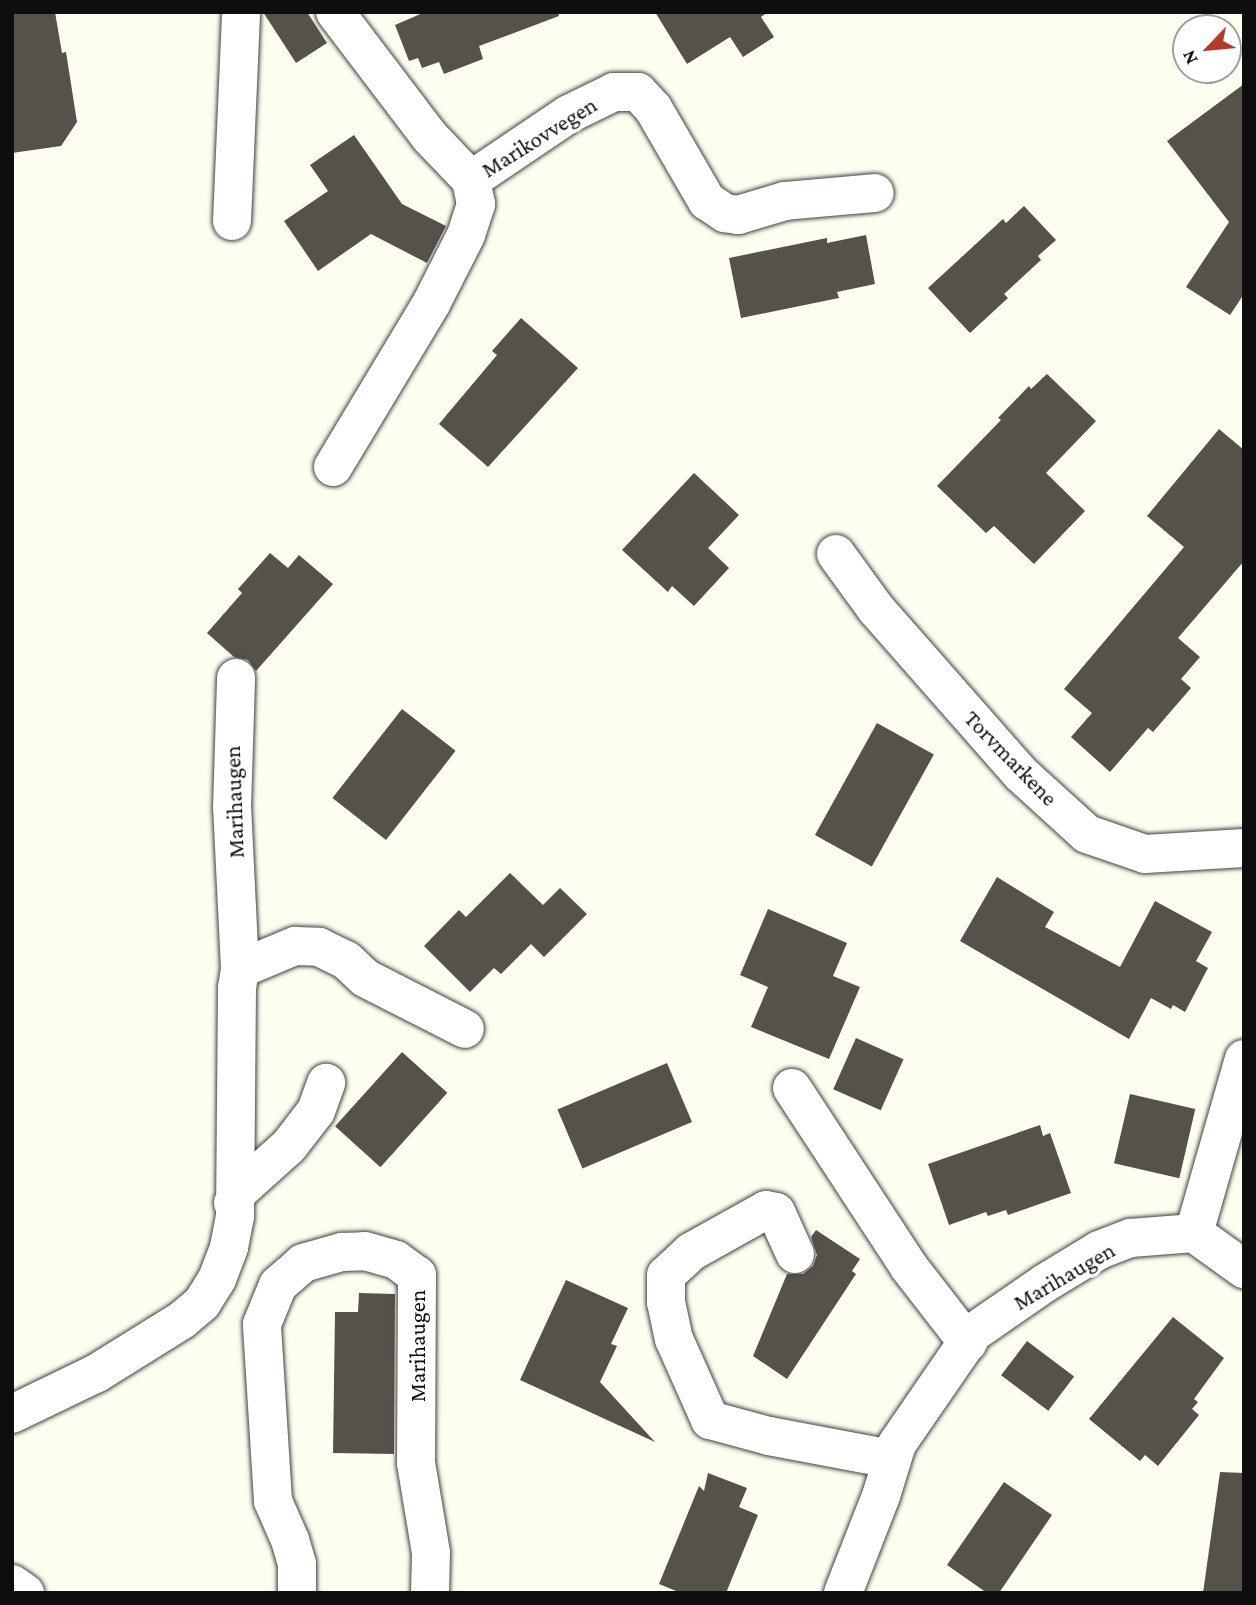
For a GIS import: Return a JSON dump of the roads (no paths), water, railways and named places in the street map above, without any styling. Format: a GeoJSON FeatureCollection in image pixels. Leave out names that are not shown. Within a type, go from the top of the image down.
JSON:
{"type":"FeatureCollection","features":[{"type":"Feature","properties":{"kind":"street"},"geometry":{"type":"LineString","coordinates":[[232,221],[241,12]]}},
{"type":"Feature","properties":{"kind":"street","name":"Marikovvegen"},"geometry":{"type":"LineString","coordinates":[[333,467],[432,302],[466,235],[476,204],[471,180],[429,136],[335,12]]}},
{"type":"Feature","properties":{"kind":"street","name":"Marikovvegen"},"geometry":{"type":"LineString","coordinates":[[471,180],[569,114],[614,92],[638,92],[653,108],[707,201],[725,213],[738,215],[785,201],[875,193]]}},
{"type":"Feature","properties":{"kind":"street","name":"Torvmarkene"},"geometry":{"type":"LineString","coordinates":[[836,554],[876,609],[1021,774],[1087,834],[1145,854],[1244,848]]}},
{"type":"Feature","properties":{"kind":"street","name":"Marihaugen"},"geometry":{"type":"LineString","coordinates":[[12,1414],[146,1345],[202,1303],[217,1279],[229,1247],[235,1217],[233,1203],[237,988],[240,969],[232,808],[236,678]]}},
{"type":"Feature","properties":{"kind":"street"},"geometry":{"type":"LineString","coordinates":[[240,969],[295,946],[319,947],[346,960],[365,978],[465,1029]]}},
{"type":"Feature","properties":{"kind":"street"},"geometry":{"type":"LineString","coordinates":[[1242,1068],[1194,1233],[1244,1269]]}},
{"type":"Feature","properties":{"kind":"street"},"geometry":{"type":"LineString","coordinates":[[233,1203],[239,1191],[289,1146],[316,1111],[326,1083]]}},
{"type":"Feature","properties":{"kind":"street"},"geometry":{"type":"LineString","coordinates":[[792,1088],[909,1267],[968,1343]]}},
{"type":"Feature","properties":{"kind":"street"},"geometry":{"type":"LineString","coordinates":[[795,1254],[776,1212],[766,1210],[691,1252],[666,1275],[666,1302],[674,1339],[710,1420],[891,1459]]}},
{"type":"Feature","properties":{"kind":"street","name":"Marihaugen"},"geometry":{"type":"LineString","coordinates":[[843,1593],[881,1496],[897,1444],[974,1332],[1099,1250],[1131,1238],[1194,1233]]}},
{"type":"Feature","properties":{"kind":"street","name":"Marihaugen"},"geometry":{"type":"LineString","coordinates":[[297,1593],[297,1564],[273,1501],[262,1324],[278,1285],[303,1263],[342,1252],[365,1251],[396,1260],[417,1275],[416,1463],[430,1553],[430,1593]]}},
{"type":"Feature","properties":{"kind":"street"},"geometry":{"type":"LineString","coordinates":[[12,1584],[24,1593]]}}]}
